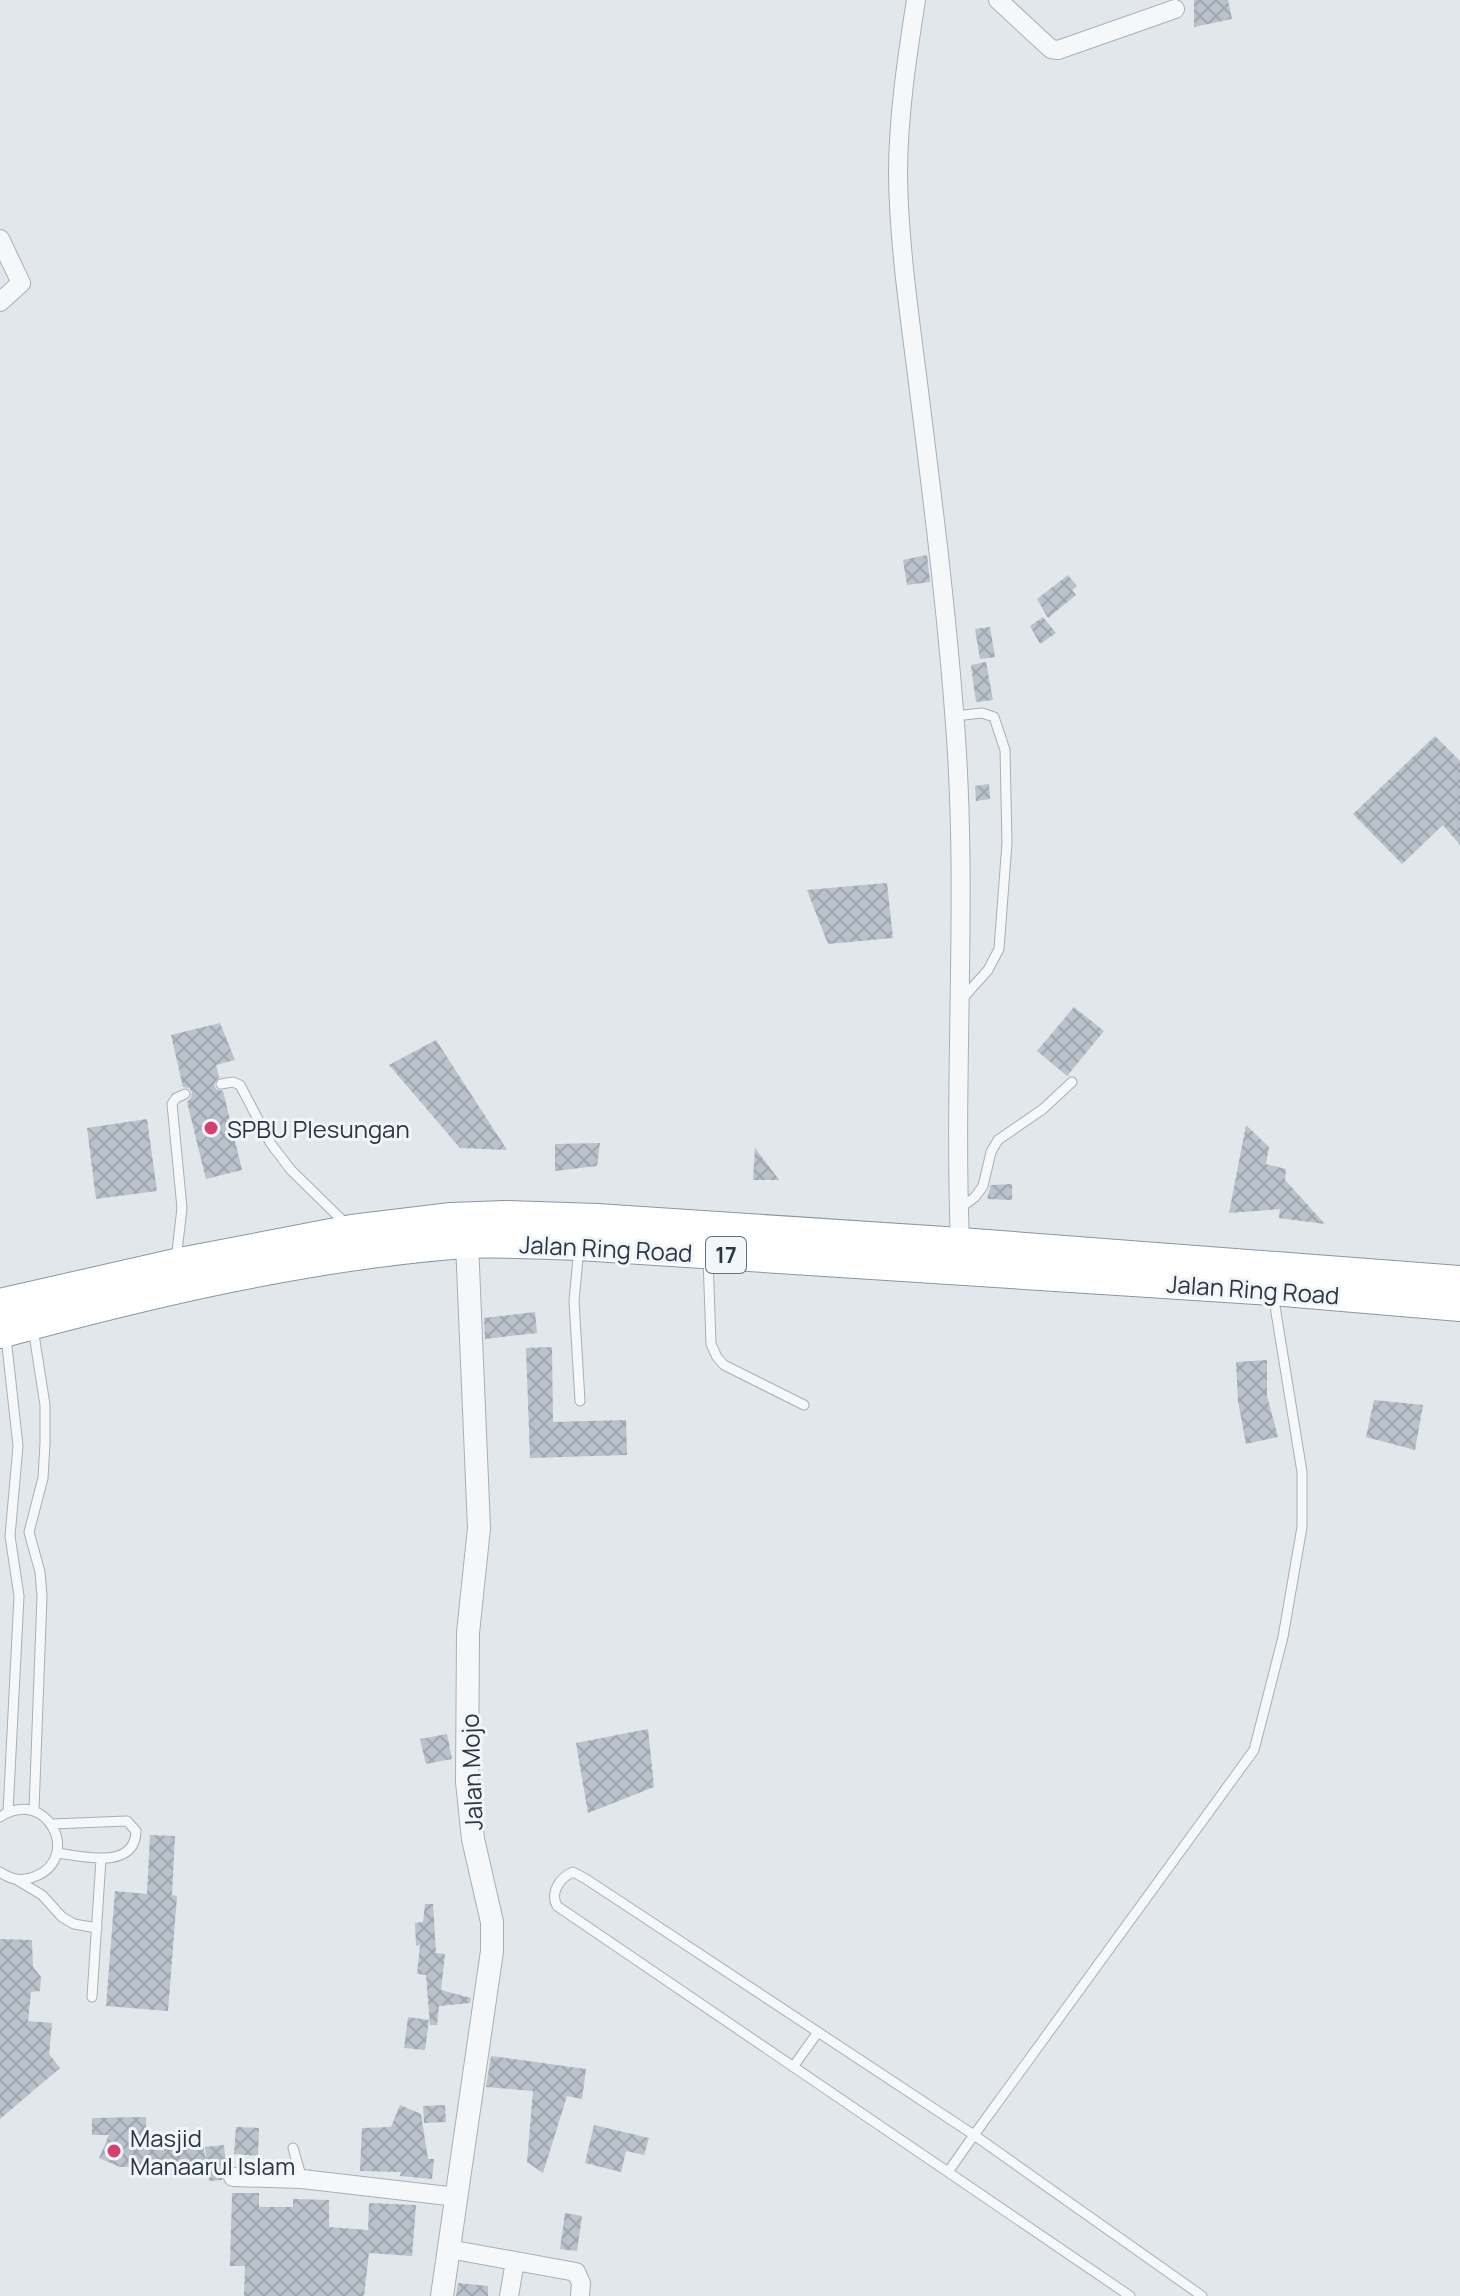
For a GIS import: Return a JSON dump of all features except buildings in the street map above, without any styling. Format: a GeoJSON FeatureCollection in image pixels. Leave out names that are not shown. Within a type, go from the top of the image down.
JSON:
{"type":"FeatureCollection","features":[{"type":"Feature","properties":{"kind":"highway","name":"Jalan Ring Road"},"geometry":{"type":"LineString","coordinates":[[9,1323],[175,1264],[352,1230],[451,1218],[505,1216],[597,1219],[960,1243],[1460,1281]]}},
{"type":"Feature","properties":{"kind":"highway","name":"Jalan Ring Road"},"geometry":{"type":"LineString","coordinates":[[9,1323],[291,1266],[467,1243],[579,1245],[1272,1290],[1460,1306]]}},
{"type":"Feature","properties":{"kind":"street"},"geometry":{"type":"LineString","coordinates":[[916,0],[898,174],[908,307],[937,537],[955,716],[962,901],[960,1243]]}},
{"type":"Feature","properties":{"kind":"street"},"geometry":{"type":"LineString","coordinates":[[998,0],[1051,49],[1058,50],[1175,9]]}},
{"type":"Feature","properties":{"kind":"street"},"geometry":{"type":"LineString","coordinates":[[0,239],[21,283],[0,302]]}},
{"type":"Feature","properties":{"kind":"street","name":"Jalan Mojo"},"geometry":{"type":"LineString","coordinates":[[442,2296],[492,1951],[492,1922],[473,1839],[467,1782],[468,1633],[479,1528],[467,1243]]}},
{"type":"Feature","properties":{"kind":"street"},"geometry":{"type":"LineString","coordinates":[[233,2177],[302,2179],[457,2197]]}},
{"type":"Feature","properties":{"kind":"street"},"geometry":{"type":"LineString","coordinates":[[449,2249],[576,2272],[581,2283],[580,2296]]}},
{"type":"Feature","properties":{"kind":"street"},"geometry":{"type":"LineString","coordinates":[[509,2296],[515,2261]]}},
{"type":"Feature","properties":{"kind":"lane"},"geometry":{"type":"LineString","coordinates":[[955,716],[982,713],[994,717],[1005,750],[1007,843],[999,949],[988,970],[960,1001]]}},
{"type":"Feature","properties":{"kind":"lane"},"geometry":{"type":"LineString","coordinates":[[221,1084],[233,1082],[240,1085],[271,1144],[291,1170],[352,1230]]}},
{"type":"Feature","properties":{"kind":"lane"},"geometry":{"type":"LineString","coordinates":[[959,1209],[975,1197],[983,1186],[991,1152],[998,1140],[1043,1109],[1072,1082]]}},
{"type":"Feature","properties":{"kind":"lane"},"geometry":{"type":"LineString","coordinates":[[175,1264],[182,1208],[172,1104],[185,1094]]}},
{"type":"Feature","properties":{"kind":"lane"},"geometry":{"type":"LineString","coordinates":[[579,1245],[574,1301],[580,1401]]}},
{"type":"Feature","properties":{"kind":"lane"},"geometry":{"type":"LineString","coordinates":[[708,1254],[711,1344],[717,1357],[724,1365],[804,1405]]}},
{"type":"Feature","properties":{"kind":"lane"},"geometry":{"type":"LineString","coordinates":[[948,2172],[1254,1750],[1283,1637],[1302,1527],[1302,1472],[1272,1290]]}},
{"type":"Feature","properties":{"kind":"lane"},"geometry":{"type":"LineString","coordinates":[[9,1323],[45,1405],[43,1478],[29,1532],[40,1572],[42,1596],[34,1810]]}},
{"type":"Feature","properties":{"kind":"lane"},"geometry":{"type":"LineString","coordinates":[[9,1323],[18,1446],[10,1536],[19,1596],[4,1814],[21,1808],[34,1810],[52,1824],[57,1838],[57,1853],[51,1865],[42,1874],[17,1880]]}},
{"type":"Feature","properties":{"kind":"lane"},"geometry":{"type":"LineString","coordinates":[[52,1824],[127,1821],[136,1831],[136,1839],[129,1851],[118,1856],[101,1859],[57,1853]]}},
{"type":"Feature","properties":{"kind":"lane"},"geometry":{"type":"LineString","coordinates":[[92,1997],[101,1859]]}},
{"type":"Feature","properties":{"kind":"lane"},"geometry":{"type":"LineString","coordinates":[[1130,2296],[557,1906],[554,1891],[566,1875],[573,1872],[586,1879],[974,2135],[1202,2296]]}},
{"type":"Feature","properties":{"kind":"lane"},"geometry":{"type":"LineString","coordinates":[[1,1876],[17,1880],[42,1895],[62,1917],[74,1924],[97,1928]]}},
{"type":"Feature","properties":{"kind":"lane"},"geometry":{"type":"LineString","coordinates":[[793,2067],[818,2032]]}},
{"type":"Feature","properties":{"kind":"lane"},"geometry":{"type":"LineString","coordinates":[[293,2148],[302,2179]]}},
{"type":"Feature","properties":{"kind":"place","name":"SPBU Plesungan"},"geometry":{"type":"Point","coordinates":[211,1128]}},
{"type":"Feature","properties":{"kind":"place","name":"Masjid Manaarul Islam"},"geometry":{"type":"Point","coordinates":[114,2151]}}]}
